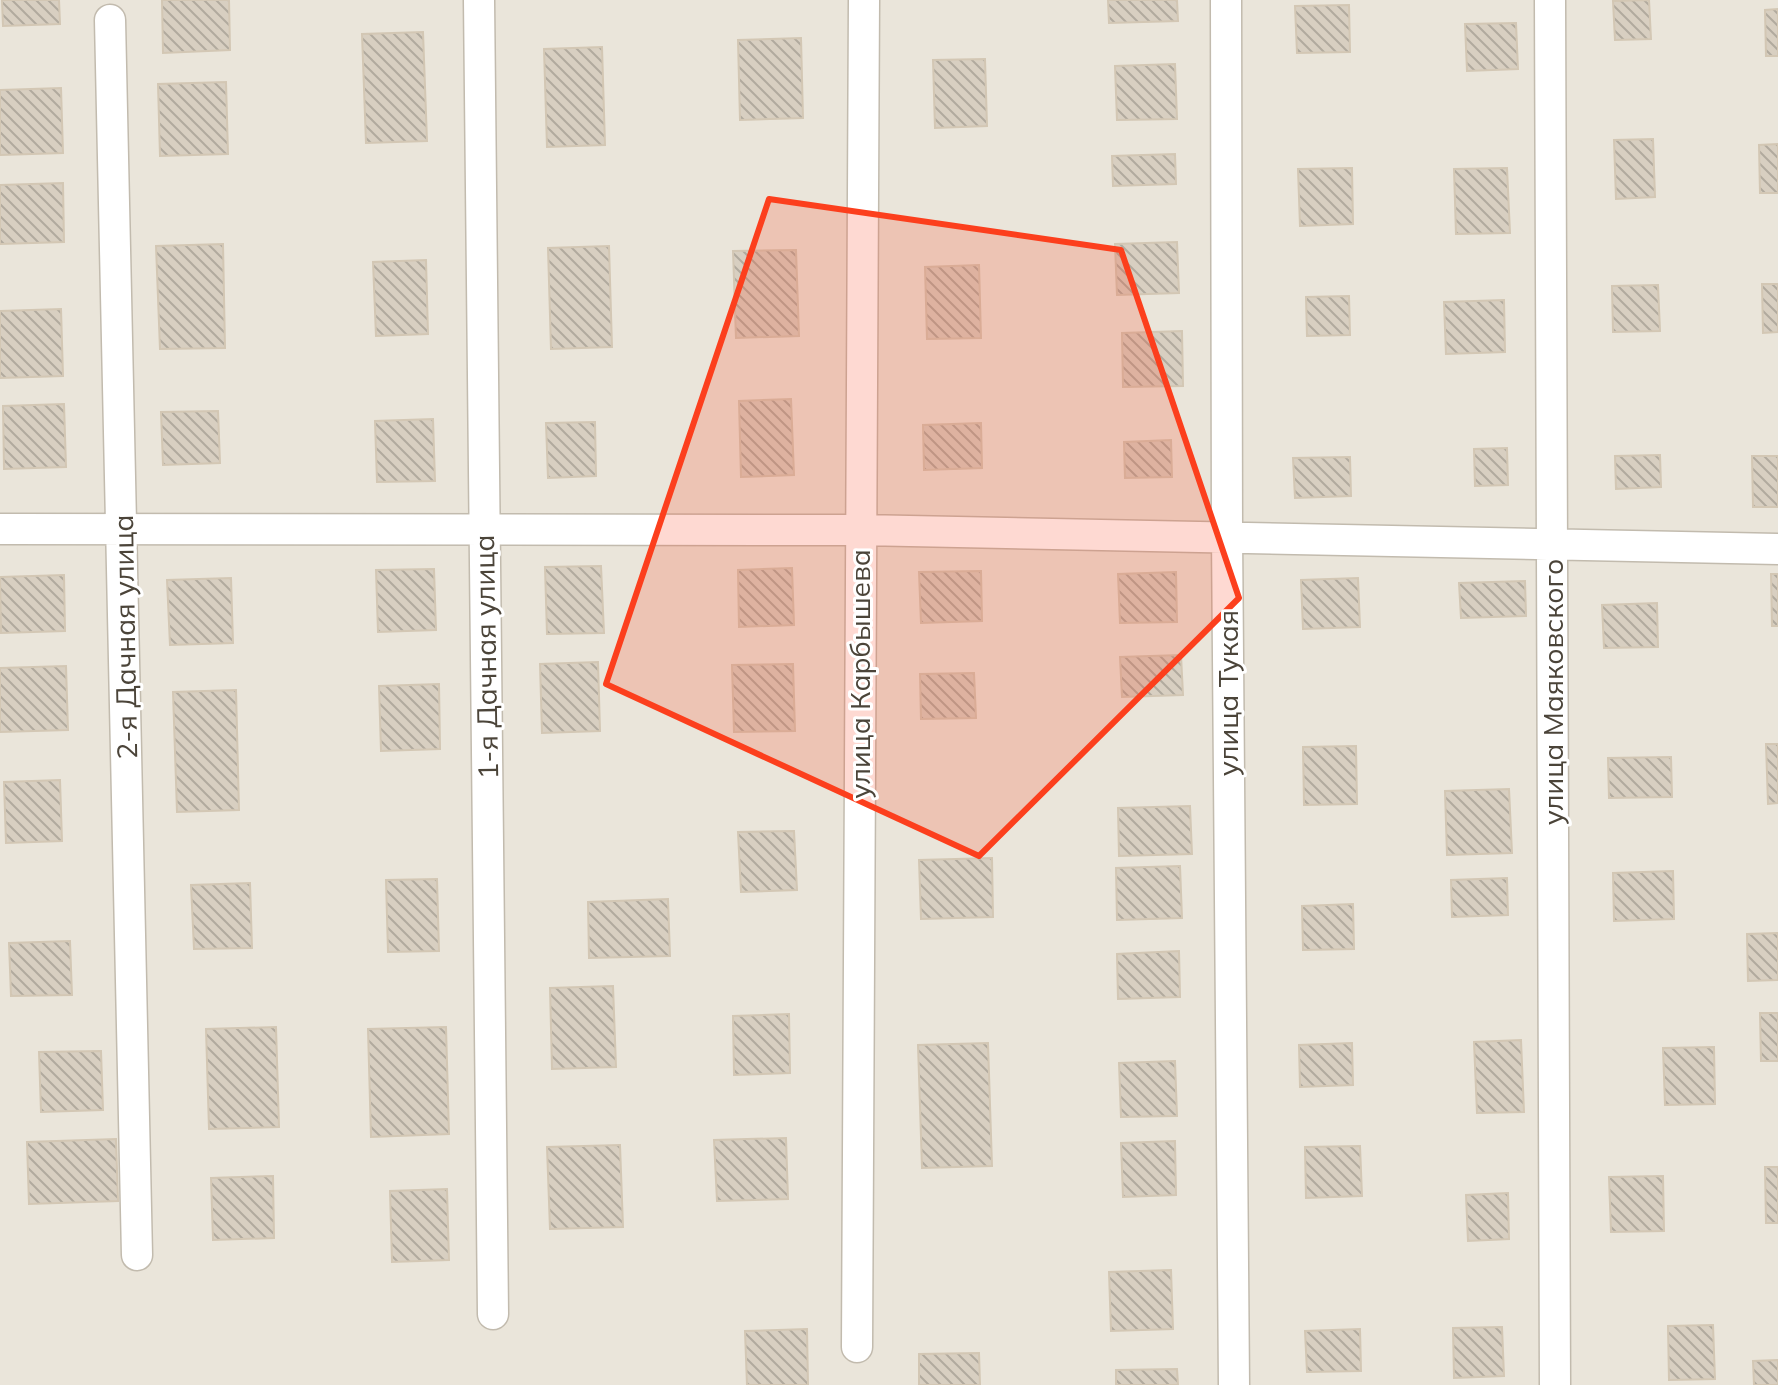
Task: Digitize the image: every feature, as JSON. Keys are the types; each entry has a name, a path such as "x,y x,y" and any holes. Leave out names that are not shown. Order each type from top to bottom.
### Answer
{"street":[{"name":"1-я Дачная улица","path":"479,0 493,1314"},
{"name":"улица Карбышева","path":"857,1347 864,0"},
{"name":"улица Тукая","path":"1226,0 1234,1385"},
{"name":"улица Маяковского","path":"1550,0 1555,1385"},
{"name":"2-я Дачная улица","path":"110,20 137,1255"},
{"path":"0,529 861,530 1227,535 1553,546 1778,549"}],"highlighted area":[{"path":"769,199 1121,250 1239,598 979,856 606,684"}],"shaded area":[{"path":"0,0 1778,0 1778,1385 0,1385"}],"building":[{"path":"2,0 59,0 60,24 3,26"},
{"path":"162,0 229,0 230,50 163,53"},
{"path":"1108,0 1177,0 1178,21 1109,23"},
{"path":"1649,0 1651,39 1615,40 1613,1"},
{"path":"1349,5 1350,52 1297,53 1295,6"},
{"path":"1778,9 1778,56 1766,56 1765,10"},
{"path":"1516,23 1518,69 1467,71 1465,24"},
{"path":"423,32 427,141 366,143 362,34"},
{"path":"801,38 803,118 740,120 738,40"},
{"path":"602,47 605,145 547,147 544,49"},
{"path":"985,59 987,126 935,128 933,60"},
{"path":"1175,64 1177,119 1117,120 1115,66"},
{"path":"226,82 228,154 160,156 158,84"},
{"path":"61,88 63,153 0,155 0,90"},
{"path":"1653,139 1655,197 1616,199 1614,140"},
{"path":"1778,144 1778,193 1760,193 1759,145"},
{"path":"1175,154 1176,184 1113,186 1112,156"},
{"path":"1352,168 1353,224 1300,226 1298,169"},
{"path":"1507,168 1510,233 1456,234 1454,169"},
{"path":"63,183 64,242 0,244 0,185"},
{"path":"1177,242 1179,293 1117,295 1115,244"},
{"path":"223,244 225,348 160,349 156,246"},
{"path":"609,246 612,347 551,349 548,248"},
{"path":"796,250 799,336 736,338 733,251"},
{"path":"426,260 428,334 376,336 373,262"},
{"path":"979,265 981,338 927,339 925,267"},
{"path":"1762,284 1778,284 1778,332 1763,333"},
{"path":"1658,285 1660,331 1613,332 1612,286"},
{"path":"1349,296 1350,335 1307,336 1306,297"},
{"path":"1504,300 1505,352 1446,354 1444,302"},
{"path":"61,309 63,376 0,378 0,311"},
{"path":"1182,331 1183,386 1123,387 1122,333"},
{"path":"791,399 794,475 741,477 739,401"},
{"path":"64,404 66,467 4,469 3,406"},
{"path":"218,411 220,463 163,465 161,412"},
{"path":"433,419 435,481 377,482 375,421"},
{"path":"595,422 596,476 548,478 546,423"},
{"path":"981,423 982,468 924,470 923,425"},
{"path":"1171,440 1172,477 1125,478 1124,442"},
{"path":"1507,448 1508,485 1475,486 1474,449"},
{"path":"1660,455 1661,487 1616,489 1615,456"},
{"path":"1752,456 1778,456 1778,507 1753,507"},
{"path":"1350,457 1351,496 1295,498 1293,458"},
{"path":"601,566 604,633 547,634 545,567"},
{"path":"792,568 794,625 739,627 738,570"},
{"path":"434,569 436,630 378,632 376,570"},
{"path":"981,571 982,621 921,623 919,572"},
{"path":"1176,572 1177,622 1120,623 1118,574"},
{"path":"1771,574 1778,574 1778,626 1772,626"},
{"path":"64,575 65,631 1,633 0,577"},
{"path":"231,578 233,643 170,645 167,580"},
{"path":"1358,578 1360,627 1303,629 1301,580"},
{"path":"1525,581 1526,616 1461,618 1459,583"},
{"path":"1657,603 1658,647 1604,648 1602,605"},
{"path":"1181,655 1183,695 1122,697 1120,657"},
{"path":"598,662 600,731 542,733 540,664"},
{"path":"793,664 795,731 734,732 732,665"},
{"path":"66,666 68,730 0,732 0,668"},
{"path":"974,673 976,718 921,719 920,674"},
{"path":"439,684 440,749 381,751 379,686"},
{"path":"236,690 239,810 177,812 173,692"},
{"path":"1766,744 1778,744 1778,803 1768,804"},
{"path":"1356,746 1357,804 1304,805 1303,747"},
{"path":"1671,757 1672,797 1609,798 1608,758"},
{"path":"60,780 62,841 6,843 4,782"},
{"path":"1509,789 1512,853 1447,855 1445,791"},
{"path":"1190,806 1192,854 1119,856 1118,808"},
{"path":"794,831 797,890 741,892 738,832"},
{"path":"992,858 993,917 921,919 919,860"},
{"path":"1180,866 1182,918 1117,920 1116,868"},
{"path":"1673,871 1674,919 1614,921 1613,873"},
{"path":"1507,878 1508,915 1452,917 1451,880"},
{"path":"437,879 439,951 388,952 386,880"},
{"path":"250,883 252,948 194,949 191,885"},
{"path":"668,899 670,956 589,958 588,902"},
{"path":"1353,904 1354,949 1303,950 1302,906"},
{"path":"1778,933 1778,980 1748,981 1747,934"},
{"path":"70,941 72,995 11,996 9,943"},
{"path":"1179,951 1180,997 1118,999 1117,954"},
{"path":"613,986 616,1067 552,1069 550,988"},
{"path":"1760,1013 1778,1013 1778,1061 1761,1061"},
{"path":"789,1014 790,1073 734,1075 733,1016"},
{"path":"276,1027 279,1127 209,1129 206,1029"},
{"path":"446,1027 449,1134 371,1137 368,1029"},
{"path":"1521,1040 1524,1112 1477,1113 1474,1042"},
{"path":"988,1043 992,1166 922,1168 918,1045"},
{"path":"1352,1043 1353,1085 1300,1087 1299,1045"},
{"path":"1714,1047 1715,1104 1665,1105 1663,1048"},
{"path":"101,1051 103,1110 41,1112 39,1052"},
{"path":"1175,1061 1177,1116 1121,1117 1119,1063"},
{"path":"786,1138 788,1199 717,1201 714,1140"},
{"path":"116,1139 118,1201 29,1204 27,1142"},
{"path":"1175,1141 1176,1195 1123,1197 1121,1143"},
{"path":"620,1145 623,1227 550,1229 547,1147"},
{"path":"1360,1146 1362,1196 1306,1198 1305,1147"},
{"path":"1765,1167 1778,1167 1778,1223 1766,1223"},
{"path":"273,1176 274,1238 213,1240 211,1178"},
{"path":"1663,1176 1664,1231 1611,1232 1609,1177"},
{"path":"447,1189 449,1260 392,1262 390,1191"},
{"path":"1508,1193 1509,1239 1468,1241 1466,1195"},
{"path":"1171,1270 1173,1329 1111,1331 1109,1272"},
{"path":"1713,1325 1715,1379 1669,1380 1668,1326"},
{"path":"1502,1327 1504,1376 1454,1378 1453,1328"},
{"path":"807,1329 808,1385 747,1385 745,1331"},
{"path":"1360,1329 1361,1371 1307,1372 1305,1331"},
{"path":"979,1353 980,1385 919,1385 919,1354"},
{"path":"1778,1360 1778,1385 1754,1385 1753,1361"},
{"path":"1177,1369 1178,1385 1116,1385 1116,1370"}]}
